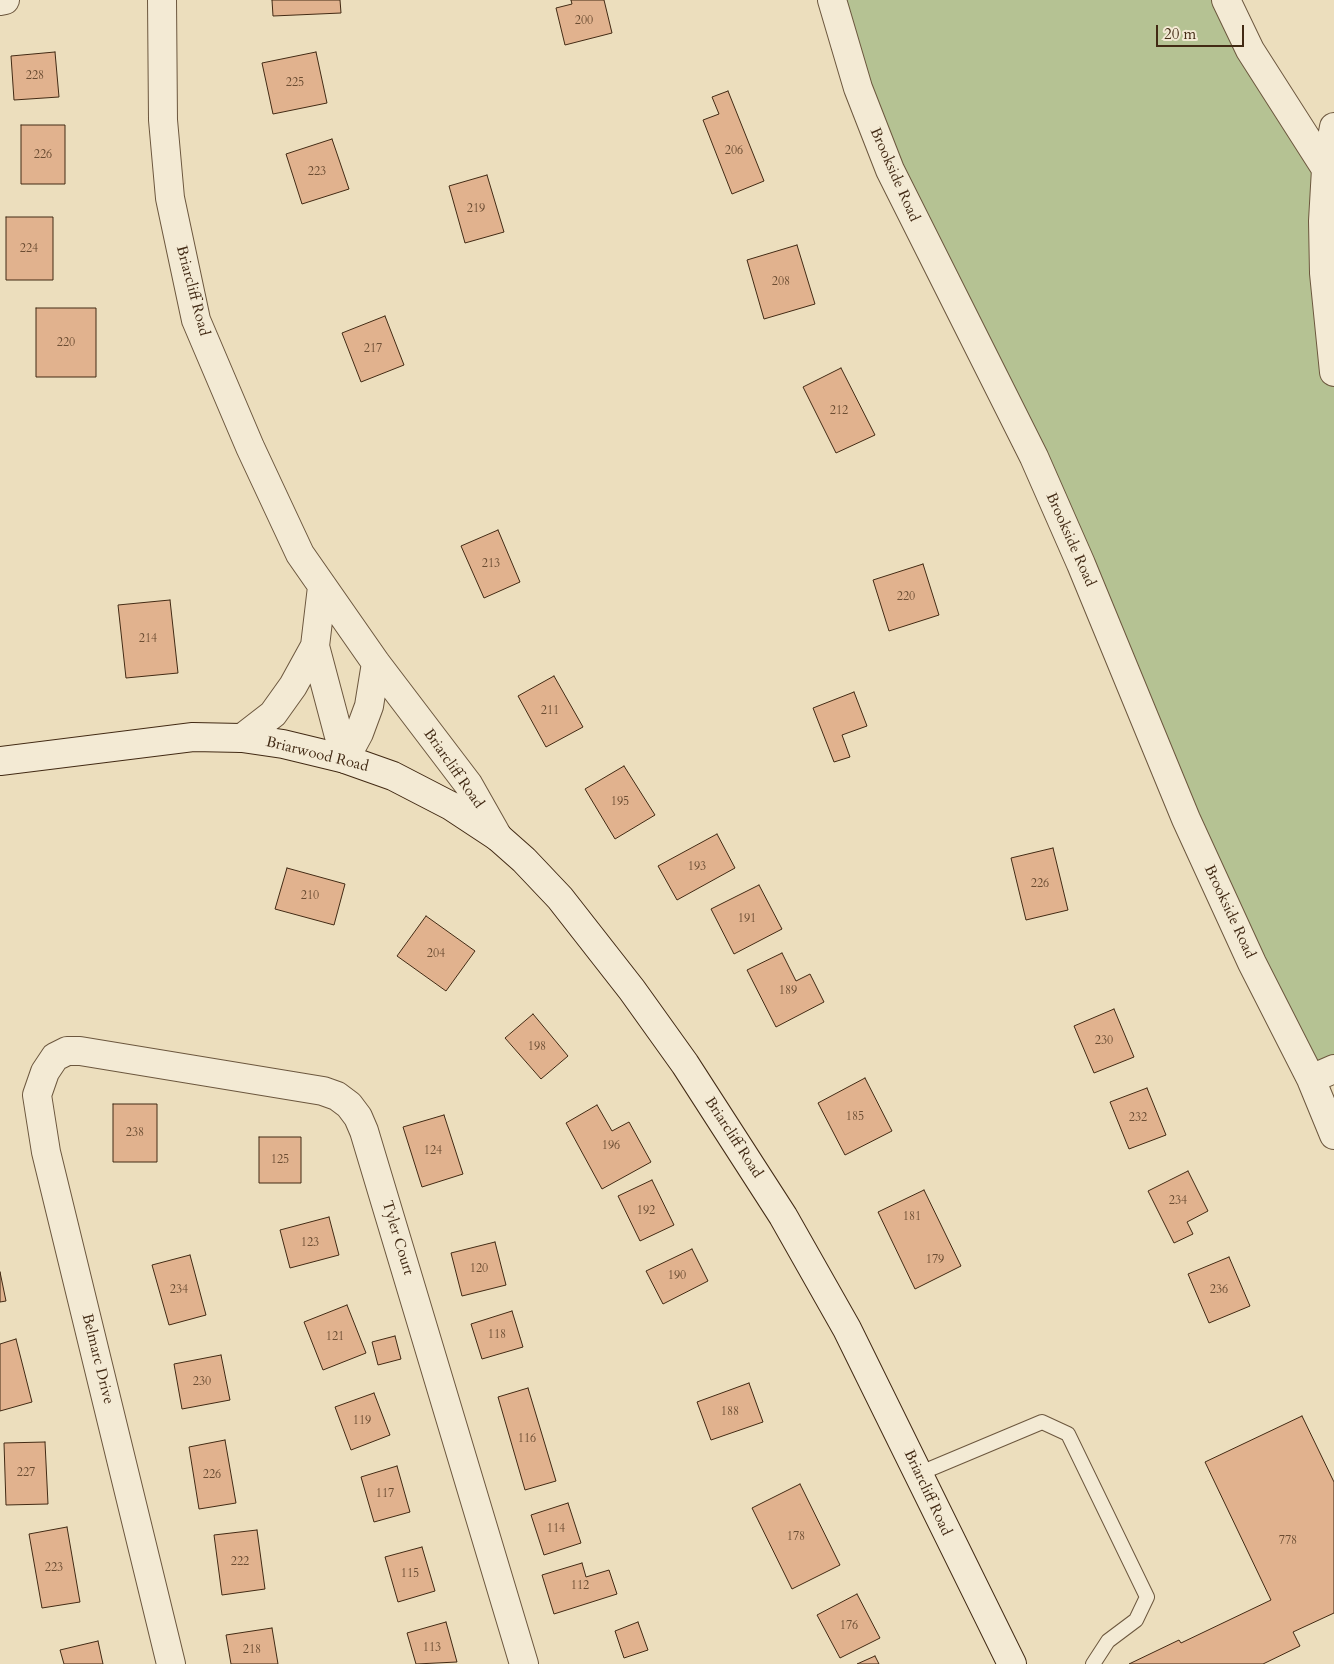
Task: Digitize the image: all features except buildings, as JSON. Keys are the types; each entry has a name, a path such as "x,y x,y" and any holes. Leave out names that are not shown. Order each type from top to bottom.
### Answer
{"street":[{"path":"0,1 5,0"},
{"name":"Briarcliff Road","path":"162,0 163,120 170,198 196,320 250,447 300,554 376,663 468,784 498,837 560,898 632,990 735,1139 783,1216 847,1329 1012,1664"},
{"name":"Brookside Road","path":"832,0 858,88 890,170 1034,457 1081,564 1186,819 1252,963 1322,1074 1334,1135"},
{"path":"1226,0 1250,50 1326,169"},
{"path":"1334,127 1326,169 1323,221 1324,273 1334,372"},
{"path":"322,587 315,646 345,759"},
{"path":"242,738 273,714 293,686 315,646"},
{"path":"345,759 359,733 369,706 376,663"},
{"name":"Briarwood Road","path":"0,761 193,737 242,738 283,744 345,759 401,780 451,806 498,837"},
{"name":"Tyler Court","path":"55,1057 67,1051 80,1051 323,1091 337,1096 349,1105 358,1117 364,1131 524,1664"},
{"name":"Belmarc Drive","path":"55,1057 45,1072 37,1095 46,1152 171,1664"}],"lane":[{"path":"918,1474 1042,1422 1068,1434 1147,1597 1136,1620 1108,1641 1093,1664"}],"green space":[{"path":"834,0 1240,0 1326,169 1334,265 1334,1069 1311,1079 890,170"}]}
